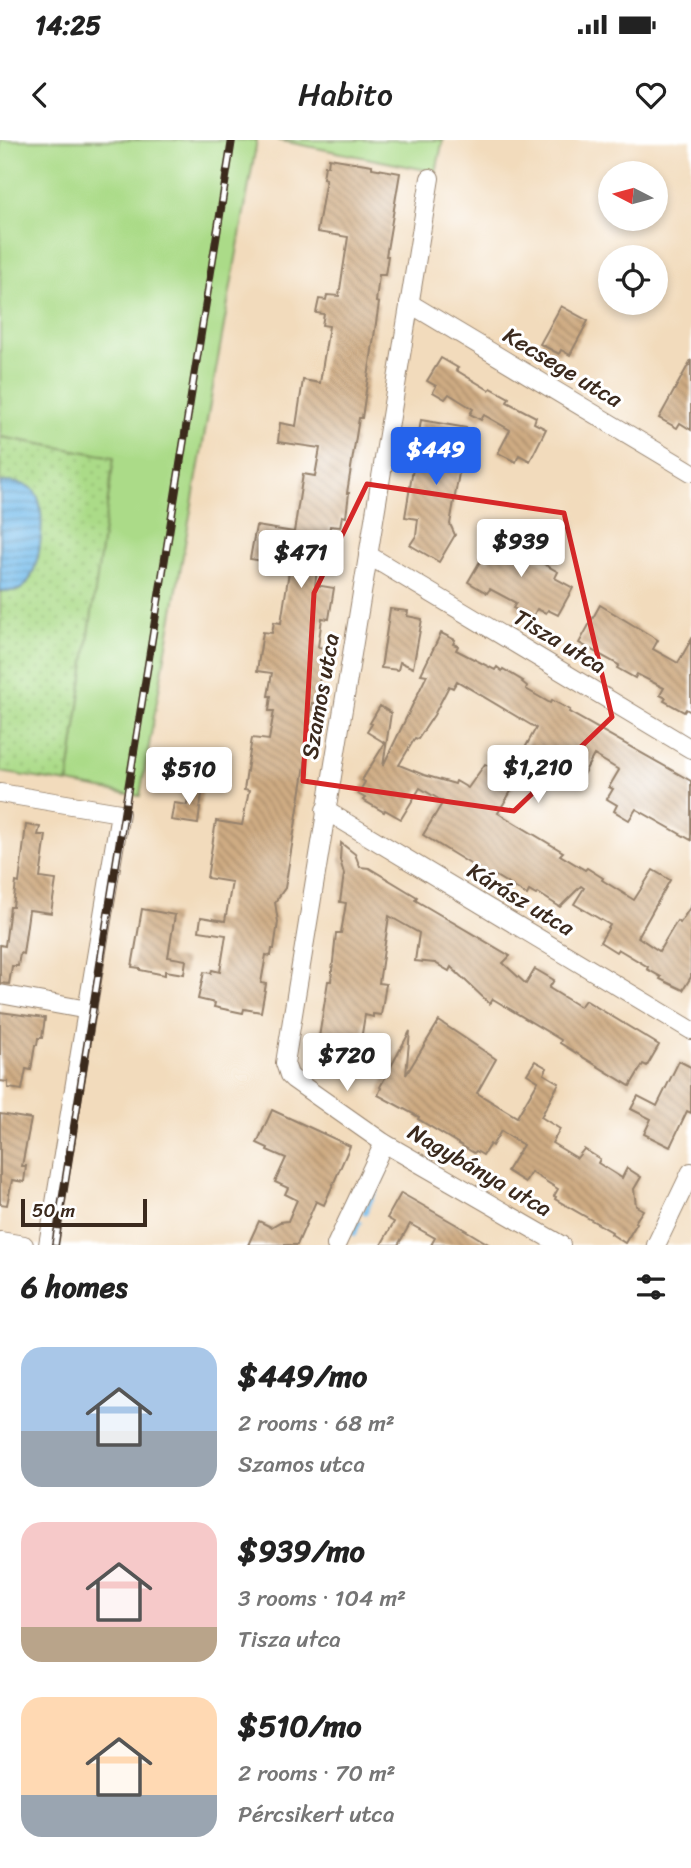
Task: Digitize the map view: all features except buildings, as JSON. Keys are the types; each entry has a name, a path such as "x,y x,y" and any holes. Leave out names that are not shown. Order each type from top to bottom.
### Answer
{"street":[{"name":"Szamos utca","path":"285,1056 430,178"},
{"name":"Kecsege utca","path":"410,303 691,472"},
{"name":"Tisza utca","path":"368,555 691,748"},
{"path":"0,793 120,813 48,1245"},
{"name":"Kárász utca","path":"325,810 691,1030"},
{"path":"0,994 88,1010"},
{"name":"Nagybánya utca","path":"285,1056 286,1069 293,1079 384,1143 561,1245"},
{"path":"336,1245 384,1143"},
{"path":"656,1245 691,1172"},
{"path":"0,1241 24,1245"}],"highlighted area":[{"path":"367,484 564,513 612,717 514,811 303,781 314,593"}],"green space":[{"path":"0,140 257,140 140,796 68,783 113,457 0,437"},
{"path":"277,140 443,140 436,172"},
{"path":"0,437 114,457 68,783 0,772"}],"water":[{"path":"0,482 19,483 32,489 39,501 41,513 38,558 28,582 21,589 14,591 0,591"}],"waterway":[{"path":"365,1212 385,1170"},
{"path":"354,1234 359,1223"}],"railway":[{"path":"55,1245 232,140"}]}
